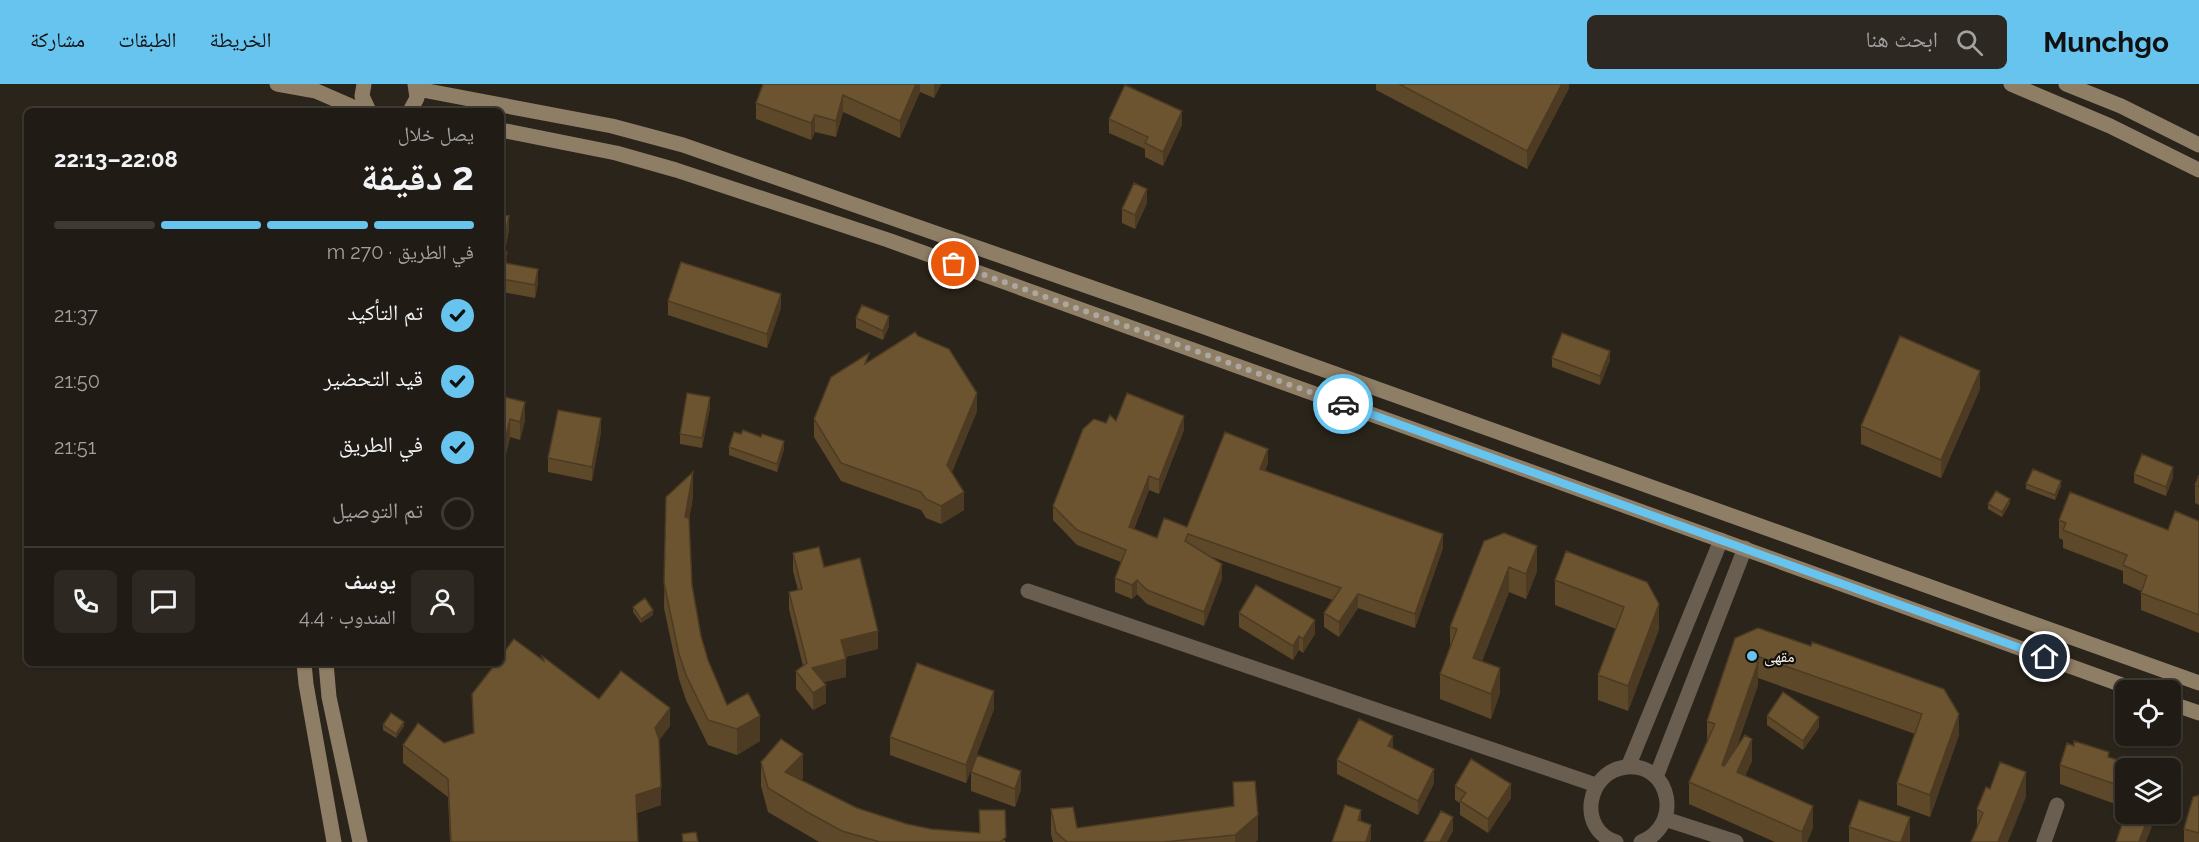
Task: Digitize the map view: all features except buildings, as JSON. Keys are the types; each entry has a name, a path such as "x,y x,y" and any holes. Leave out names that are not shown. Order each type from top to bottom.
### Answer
{"main road":[{"path":"277,84 316,91 355,108"},
{"path":"316,91 335,84"},
{"path":"364,84 362,96 368,108"},
{"path":"2011,84 2110,126 2199,170"},
{"path":"2066,84 2121,106 2199,145"},
{"path":"412,108 416,87 612,126 683,145 1196,324 2199,683"},
{"path":"504,131 616,153 676,170 888,240 2115,682"},
{"path":"304,666 334,842"},
{"path":"326,666 329,697 360,842"},
{"path":"2181,706 2199,713"}],"street":[{"path":"1628,767 1721,540"},
{"path":"1656,777 1745,548"},
{"path":"1028,591 1596,785"},
{"path":"1616,842 1601,833 1593,822 1590,810 1591,797 1596,785 1604,775 1615,769 1628,767 1638,768 1656,777 1667,797 1665,819 1659,830 1649,839 1641,842"},
{"path":"2044,842 2057,805"},
{"path":"1665,819 1736,842"}],"way so far":[{"path":"954,264 1343,404"}],"place":[{"name":"مقهى","path":"1752,656"}],"route":[{"path":"1343,404 2045,657"}]}
